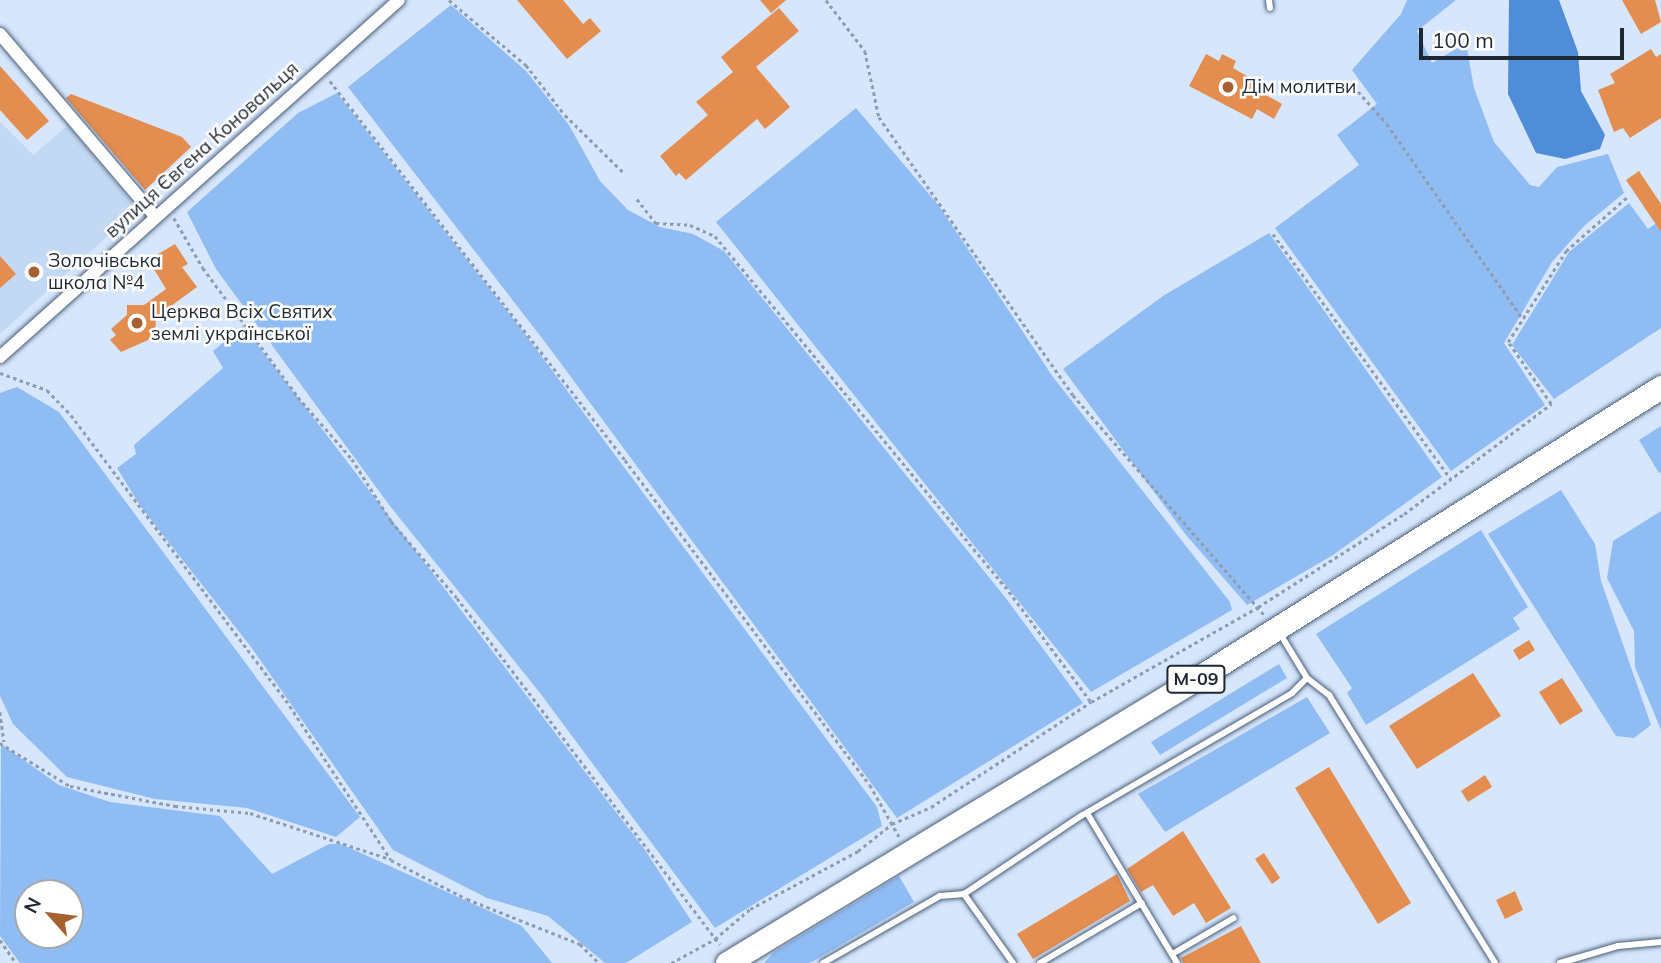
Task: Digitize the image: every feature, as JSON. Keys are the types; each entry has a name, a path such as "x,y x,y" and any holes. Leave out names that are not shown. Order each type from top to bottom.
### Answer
{"highway":[{"name":"М-09","path":"731,962 1276,629 1661,387"}],"street":[{"name":"вулиця Євгена Коновальця","path":"0,357 399,0"},
{"path":"0,34 156,217"}],"lane":[{"path":"1276,629 1307,678 1329,695 1495,963"},
{"path":"823,963 940,896 964,894 1087,813 1292,692 1307,678"},
{"path":"1087,813 1174,953 1177,963"},
{"path":"964,894 1013,963"},
{"path":"1040,963 1142,903"},
{"path":"1174,953 1234,918"},
{"path":"1560,963 1618,946 1661,942"}],"path":[{"path":"449,0 526,65 565,115 624,173"},
{"path":"826,0 865,51 879,117 1073,395 1276,629"},
{"path":"320,71 345,96 634,471 870,785 908,854"},
{"path":"1349,81 1387,124 1523,319"},
{"path":"671,963 715,939 750,909 858,851 892,824 931,807 1091,702 1258,607 1451,479 1552,404 1508,342 1566,251 1628,197"},
{"path":"638,199 656,223 690,225 715,236 1004,586 1091,702"},
{"path":"167,206 203,268 298,397 352,459 391,521 457,598 731,962"},
{"path":"1273,234 1451,479"},
{"path":"0,373 47,390 71,415 286,700 391,860"},
{"path":"0,712 2,742 70,786 175,806 250,813 391,860 467,899 580,944 599,963"},
{"path":"0,940 16,963"}],"shaded area":[{"path":"1407,0 1456,0 1417,31 1432,63 1466,43 1474,88 1494,142 1530,185 1539,187 1557,167 1608,154 1624,193 1584,226 1552,262 1504,343 1545,405 1451,471 1275,228 1359,165 1337,135 1377,104 1352,70 1401,14"},
{"path":"1509,0 1559,0 1578,52 1581,91 1605,135 1600,149 1565,159 1536,153 1508,94"},
{"path":"451,5 526,71 569,125 600,181 628,210 660,227 693,234 724,251 1005,597 1083,703 897,818 548,346 348,87"},
{"path":"337,93 522,330 877,807 882,826 715,928 540,693 390,506 216,269 187,212 298,113"},
{"path":"856,108 939,206 1053,377 1230,602 1232,610 1091,692 716,222"},
{"name":"Золочівська школа №4","path":"0,122 33,155 68,125 137,209 0,334"},
{"path":"1629,203 1648,229 1661,220 1661,328 1554,399 1512,345 1569,252"},
{"path":"1269,233 1442,477 1333,555 1247,605 1186,535 1063,369 1163,296"},
{"path":"243,326 645,850 692,922 626,963 605,963 548,916 487,898 393,850 251,647 141,507 117,468 136,454 134,445 223,368 213,351"},
{"path":"17,387 59,412 360,817 336,837 247,808 155,799 67,777 13,724 0,696 0,393"},
{"path":"1661,426 1661,472 1659,473 1639,440"},
{"path":"1561,490 1595,544 1601,581 1651,725 1634,738 1616,736 1488,534"},
{"path":"1661,511 1661,730 1635,667 1634,631 1607,578 1613,541"},
{"path":"1481,530 1528,607 1513,618 1520,629 1366,725 1347,693 1352,688 1316,634"},
{"path":"1279,664 1287,678 1160,755 1151,742"},
{"path":"1307,697 1330,733 1165,832 1138,794"},
{"path":"1,744 59,785 110,802 220,816 272,874 329,844 341,844 522,926 552,963 20,963 0,936"},
{"path":"899,876 914,902 810,963 764,963 774,952"}],"building":[{"path":"517,0 563,0 583,24 590,18 601,31 567,59"},
{"path":"760,0 786,0 771,13"},
{"path":"1622,0 1655,0 1661,22 1641,34"},
{"path":"779,8 799,31 756,67 790,107 765,129 757,119 686,180 679,173 676,176 660,156 708,115 696,102 733,72 721,57"},
{"path":"1651,49 1656,57 1661,54 1661,118 1630,138 1623,128 1614,132 1598,90 1615,83 1610,74"},
{"name":"Дім молитви","path":"1206,54 1219,61 1222,54 1236,61 1233,68 1267,88 1264,94 1282,104 1274,119 1257,109 1252,119 1189,86"},
{"path":"0,66 49,121 27,140 0,110"},
{"path":"71,94 182,137 191,147 145,190 66,98"},
{"path":"1639,171 1661,204 1661,232 1626,180"},
{"path":"175,244 188,264 182,267 197,287 156,317 155,337 121,352 110,340 116,335 111,329 127,315 127,305 144,305 166,289 152,266 157,263 153,257"},
{"path":"0,256 16,274 0,288"},
{"path":"1529,640 1535,650 1519,660 1513,650"},
{"path":"1473,673 1501,716 1417,769 1389,726"},
{"path":"1562,678 1583,711 1560,725 1539,692"},
{"path":"1329,767 1411,903 1378,924 1295,788"},
{"path":"1485,775 1492,787 1468,802 1461,791"},
{"path":"1183,831 1231,908 1206,923 1194,903 1173,916 1153,885 1141,892 1127,869"},
{"path":"1264,853 1280,878 1272,884 1255,859"},
{"path":"1117,874 1130,901 1033,959 1017,934"},
{"path":"1515,891 1523,910 1505,919 1496,900"},
{"path":"1241,926 1261,963 1183,963 1181,958"}],"place":[{"name":"Дім молитви","path":"1228,87"},
{"name":"Золочівська школа №4","path":"34,272"},
{"name":"Церква Всіх Святих землі української","path":"137,323"}]}
